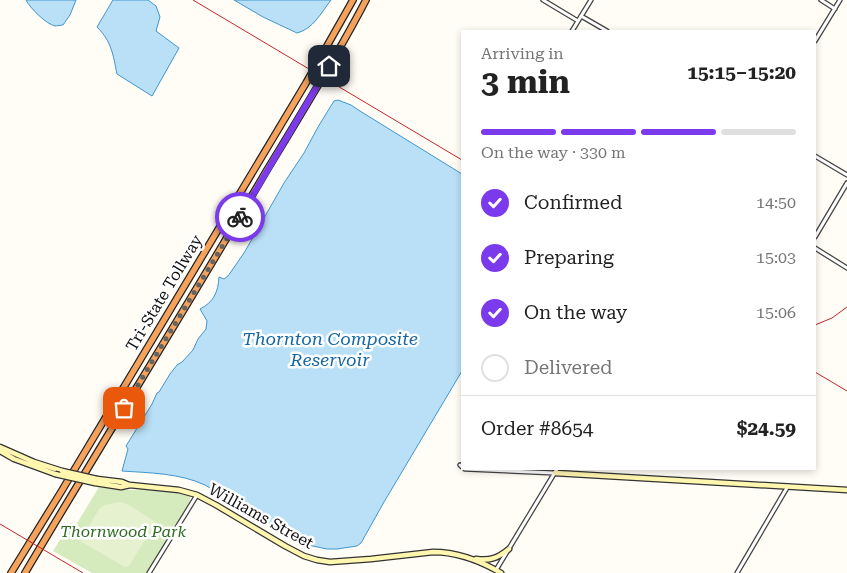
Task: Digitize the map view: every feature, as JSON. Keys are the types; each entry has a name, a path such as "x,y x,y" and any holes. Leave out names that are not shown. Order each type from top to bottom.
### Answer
{"highway":[{"name":"Tri-State Tollway","path":"25,573 214,261 342,45 366,0"},
{"name":"Tri-State Tollway","path":"11,573 306,83 353,1"}],"street":[{"path":"543,0 578,21"},
{"path":"573,30 591,0"},
{"path":"820,0 835,8"},
{"path":"816,40 840,0"},
{"path":"581,16 605,30"},
{"path":"816,157 847,175"},
{"path":"816,235 847,183"},
{"path":"816,249 847,268"},
{"name":"Williams Street","path":"0,447 62,472 96,481 121,487 130,485 180,490 196,495 292,550 317,560 330,562 433,552 456,554 471,558 498,572"},
{"name":"Williams Street","path":"0,451 14,459 55,474 96,481"},
{"path":"533,470 847,490"},
{"path":"498,572 509,549 556,471"},
{"path":"737,573 788,486"},
{"path":"150,573 196,495"},
{"path":"471,558 482,560 496,558 509,549"}],"green space":[{"name":"Thornwood Park","path":"99,487 132,490 187,489 190,497 189,503 147,573 92,573 53,551 71,522 76,525"},
{"path":"119,502 127,504 156,522 129,566 125,567 80,541 99,509 105,505"}],"water":[{"path":"26,0 76,0 70,15 63,25 55,26 39,15"},
{"path":"113,0 148,0 156,6 160,17 156,31 179,48 152,96 117,74 109,43 97,27"},
{"path":"234,0 331,0 308,28 297,33 263,17"},
{"name":"Thornton Composite Reservoir","path":"338,100 351,105 461,173 461,373 361,543 357,546 327,549 308,545 290,536 205,485 195,481 164,474 122,471 128,449 126,446 157,393 177,365 193,350 198,339 206,329 207,321 200,309 212,300 218,287 219,277 224,279 228,276 244,253 334,101"}],"railway":[{"path":"193,0 461,159"},
{"path":"816,325 832,318 847,307"},
{"path":"816,373 847,391"},
{"path":"0,524 83,573"}],"way so far":[{"path":"124,408 240,217"}],"route":[{"path":"240,217 329,66"}]}
